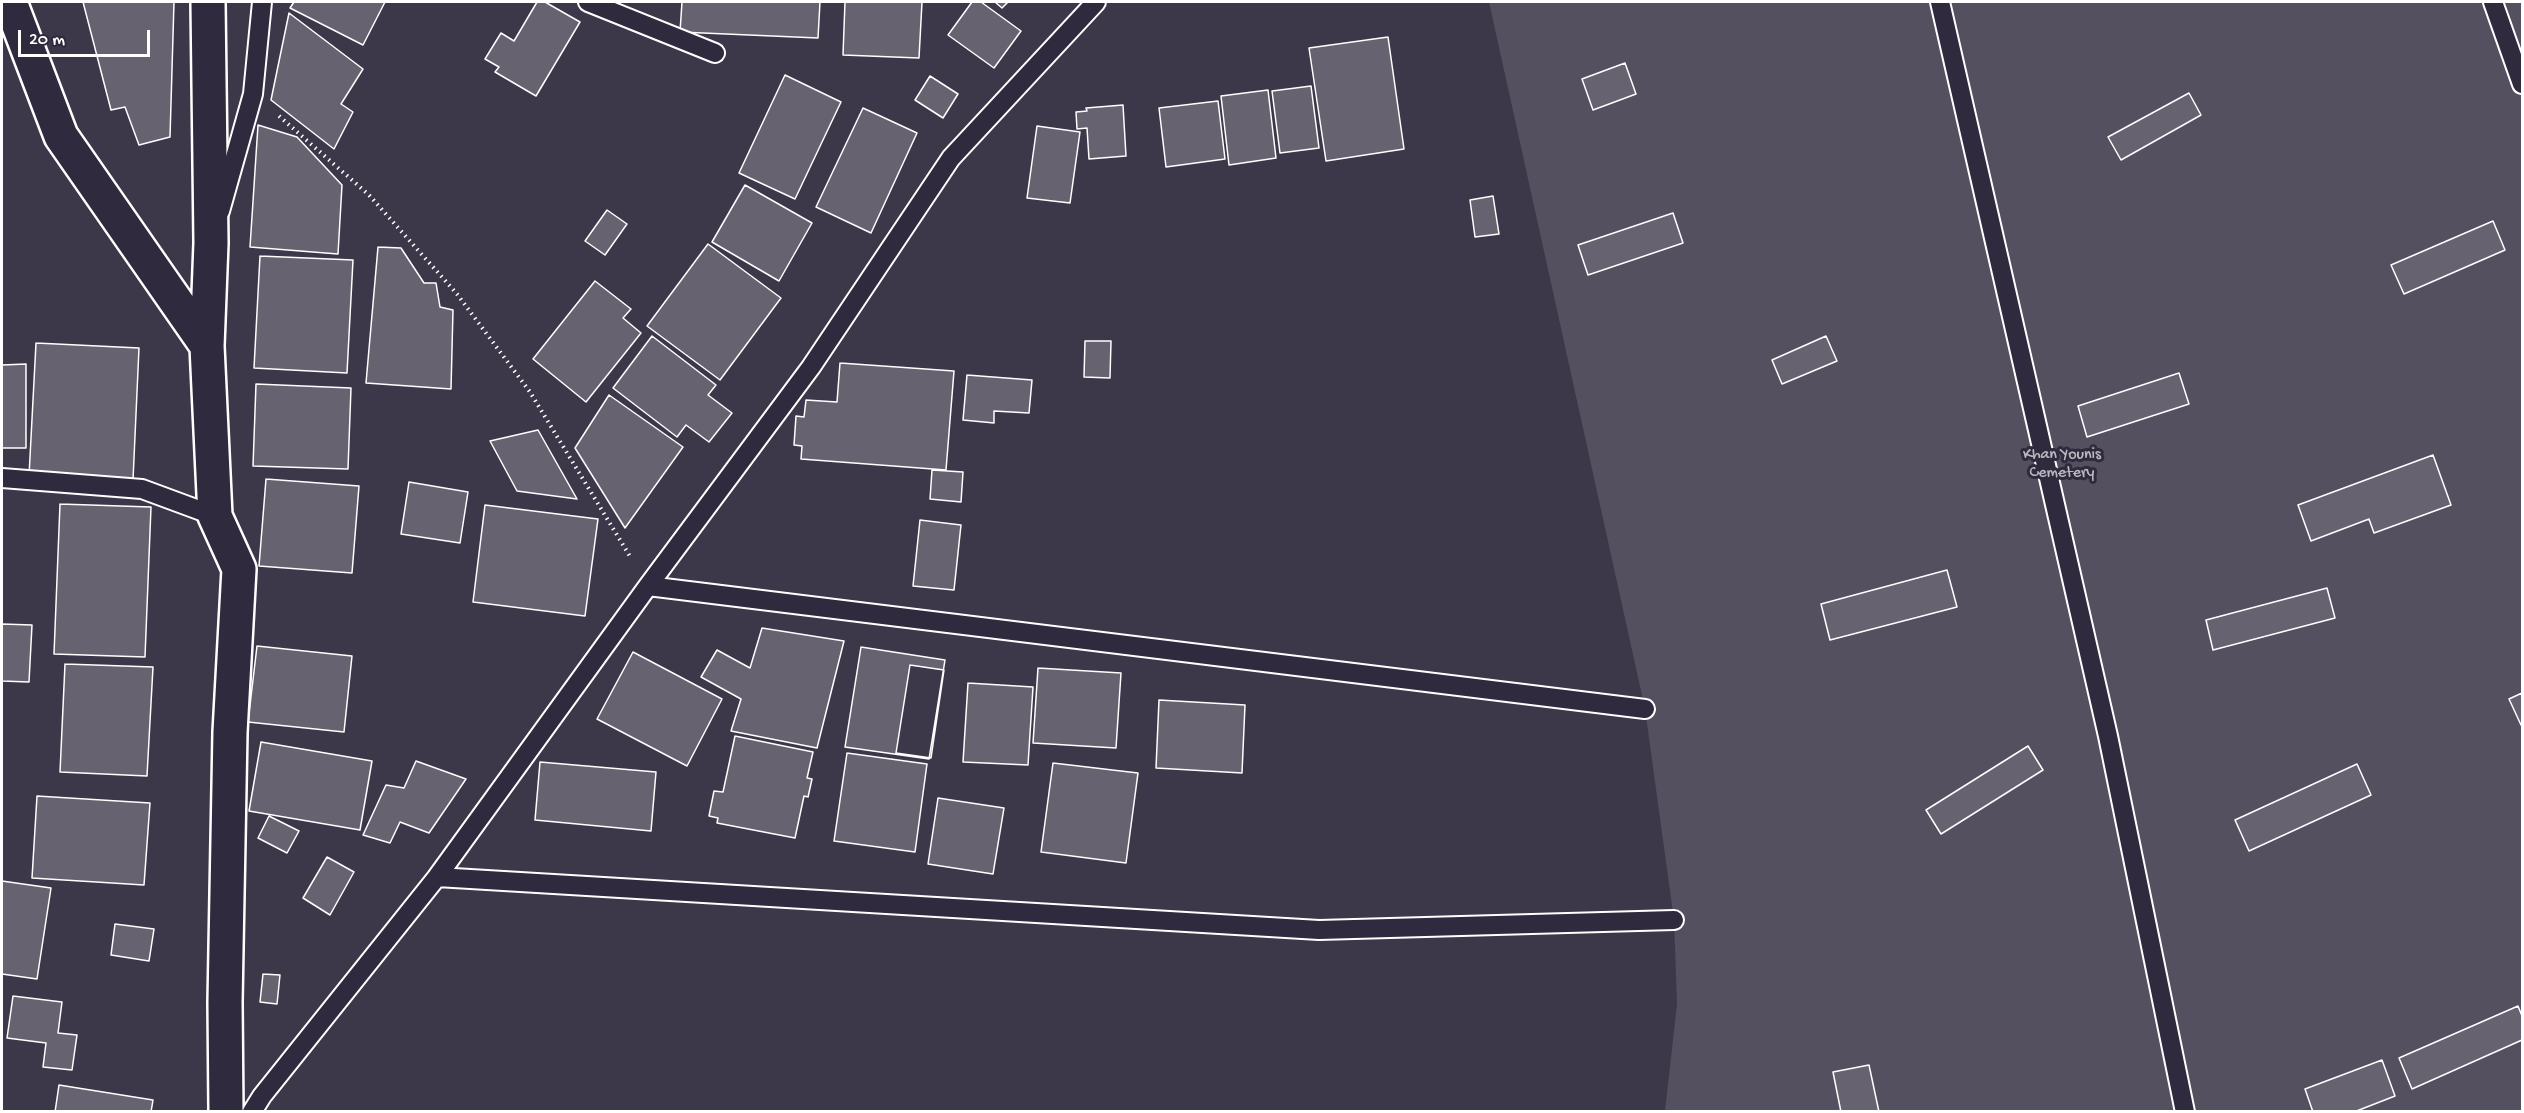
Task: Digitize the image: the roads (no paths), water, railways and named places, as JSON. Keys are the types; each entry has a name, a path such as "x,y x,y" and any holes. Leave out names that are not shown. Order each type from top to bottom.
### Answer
{"street":[{"path":"10,2 61,136 207,346"},
{"path":"208,2 211,243 207,346 215,516 239,569 230,756 225,1002 226,1112"}],"lane":[{"path":"211,243 253,94 262,2"},
{"path":"588,2 715,53"},
{"path":"252,1112 437,877 648,586 811,367 951,158 1096,2"},
{"path":"1941,2 2108,736 2185,1112"},
{"path":"2493,2 2523,84"},
{"path":"2,478 142,489 215,516"},
{"path":"648,586 1645,710"},
{"path":"437,877 1319,930 1674,920"}],"park label":[{"name":"Khan Younis Cemetery","path":"2062,465"}]}
